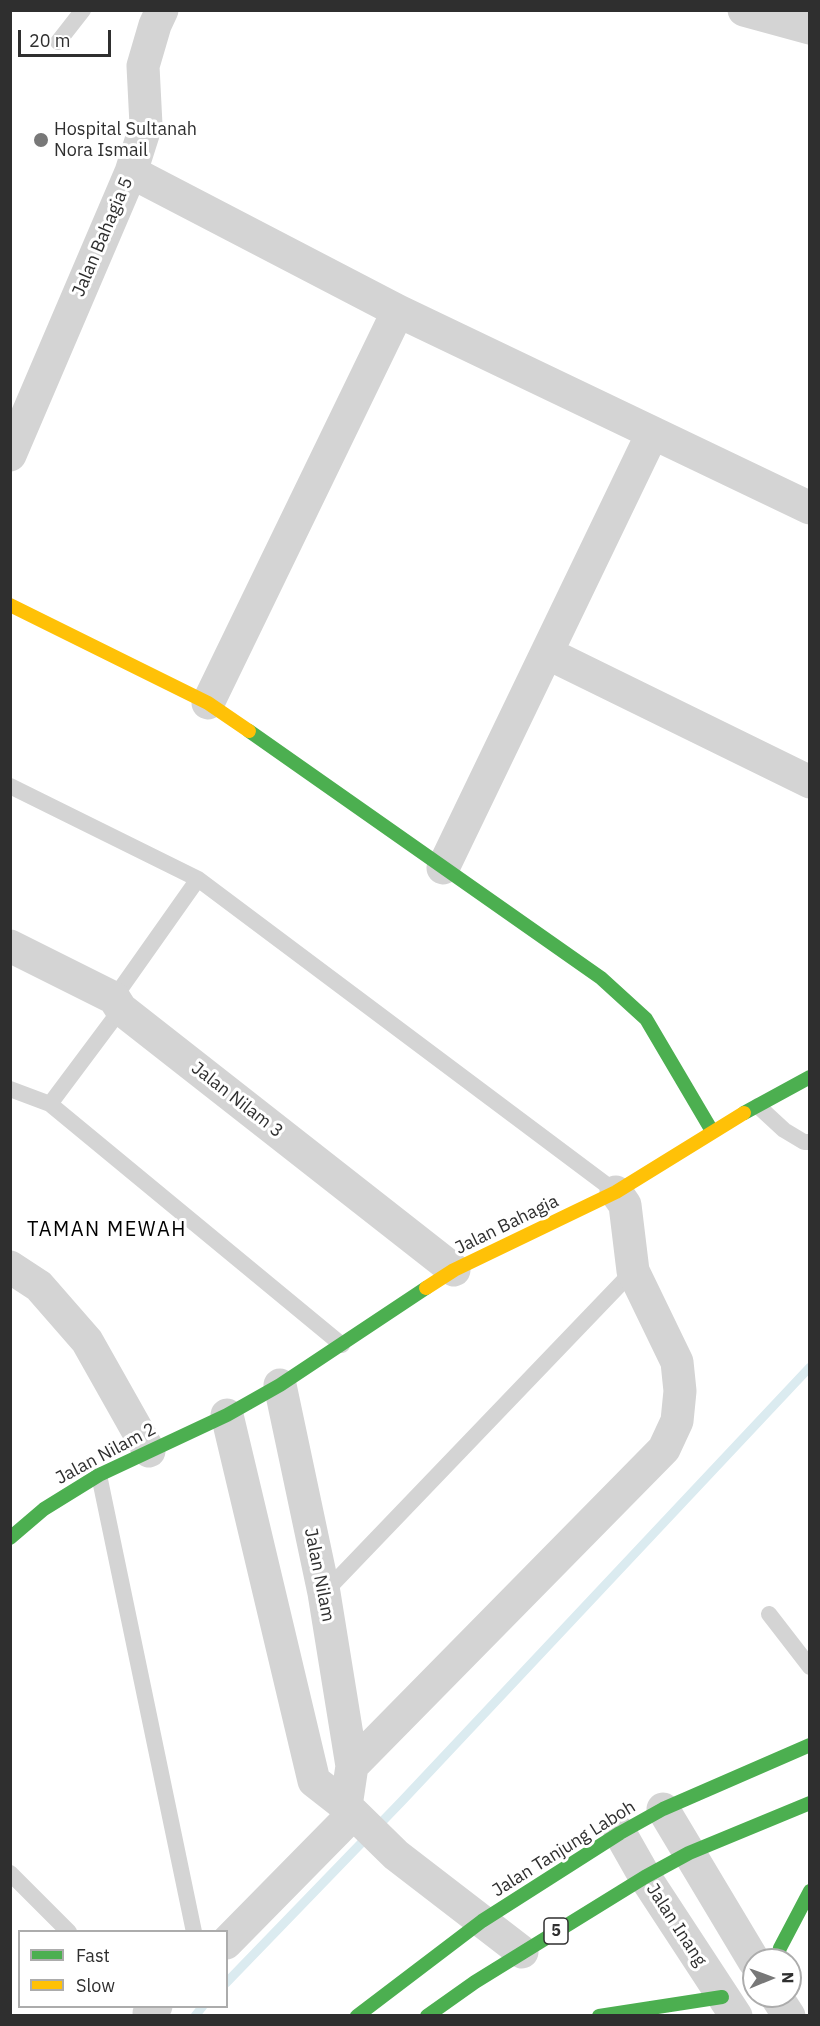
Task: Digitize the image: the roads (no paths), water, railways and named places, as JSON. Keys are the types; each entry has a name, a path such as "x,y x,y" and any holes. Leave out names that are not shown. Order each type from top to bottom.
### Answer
{"main road":[{"path":"10,605 208,703 601,978 646,1019 712,1131"},
{"name":"Jalan Bahagia","path":"227,1415 280,1385 454,1270 616,1192 712,1131 810,1077"},
{"name":"Jalan Nilam 2","path":"10,1538 44,1509 99,1476 227,1415"},
{"name":"Jalan Tanjung Laboh","path":"357,2016 482,1921 620,1833 663,1809 810,1745"},
{"name":"5","path":"428,2016 522,1952 645,1877 689,1853 810,1803"},
{"path":"780,1948 810,1891"},
{"path":"599,2016 729,2006"}],"street":[{"name":"Jalan Bahagia 5","path":"10,455 131,172 146,125 143,66 155,25 162,10"},
{"path":"744,10 807,21"},
{"path":"131,172 398,311 810,508"},
{"path":"208,703 398,311"},
{"path":"443,868 549,654 652,434"},
{"path":"549,654 810,782"},
{"name":"Jalan Nilam 3","path":"10,946 118,1004 454,1270"},
{"path":"352,1766 664,1449 677,1421 680,1391 677,1362 633,1271 625,1204 616,1192"},
{"path":"10,1267 39,1286 87,1341 149,1451"},
{"name":"Jalan Nilam","path":"280,1385 324,1593 352,1766 354,1815"},
{"path":"227,1415 314,1781 396,1855 522,1952"},
{"path":"663,1809 746,1948"},
{"path":"228,1941 354,1815"},
{"name":"Jalan Inang","path":"620,1833 645,1877 729,2006"}],"lane":[{"path":"58,42 82,10"},
{"path":"10,786 198,879 616,1192"},
{"path":"50,1104 118,1004 198,879"},
{"path":"10,1089 50,1104 342,1344"},
{"path":"758,1106 784,1130 804,1142 810,1142"},
{"path":"324,1593 633,1271"},
{"path":"99,1476 194,1930"},
{"path":"769,1614 810,1667"},
{"path":"10,1873 67,1930"}],"waterway":[{"path":"228,1981 402,1801 810,1367"},
{"path":"195,2016 201,2008"}],"place":[{"name":"Hospital Sultanah Nora Ismail","path":"41,140"}],"district":[{"name":"TAMAN MEWAH","path":"107,1230"}]}
